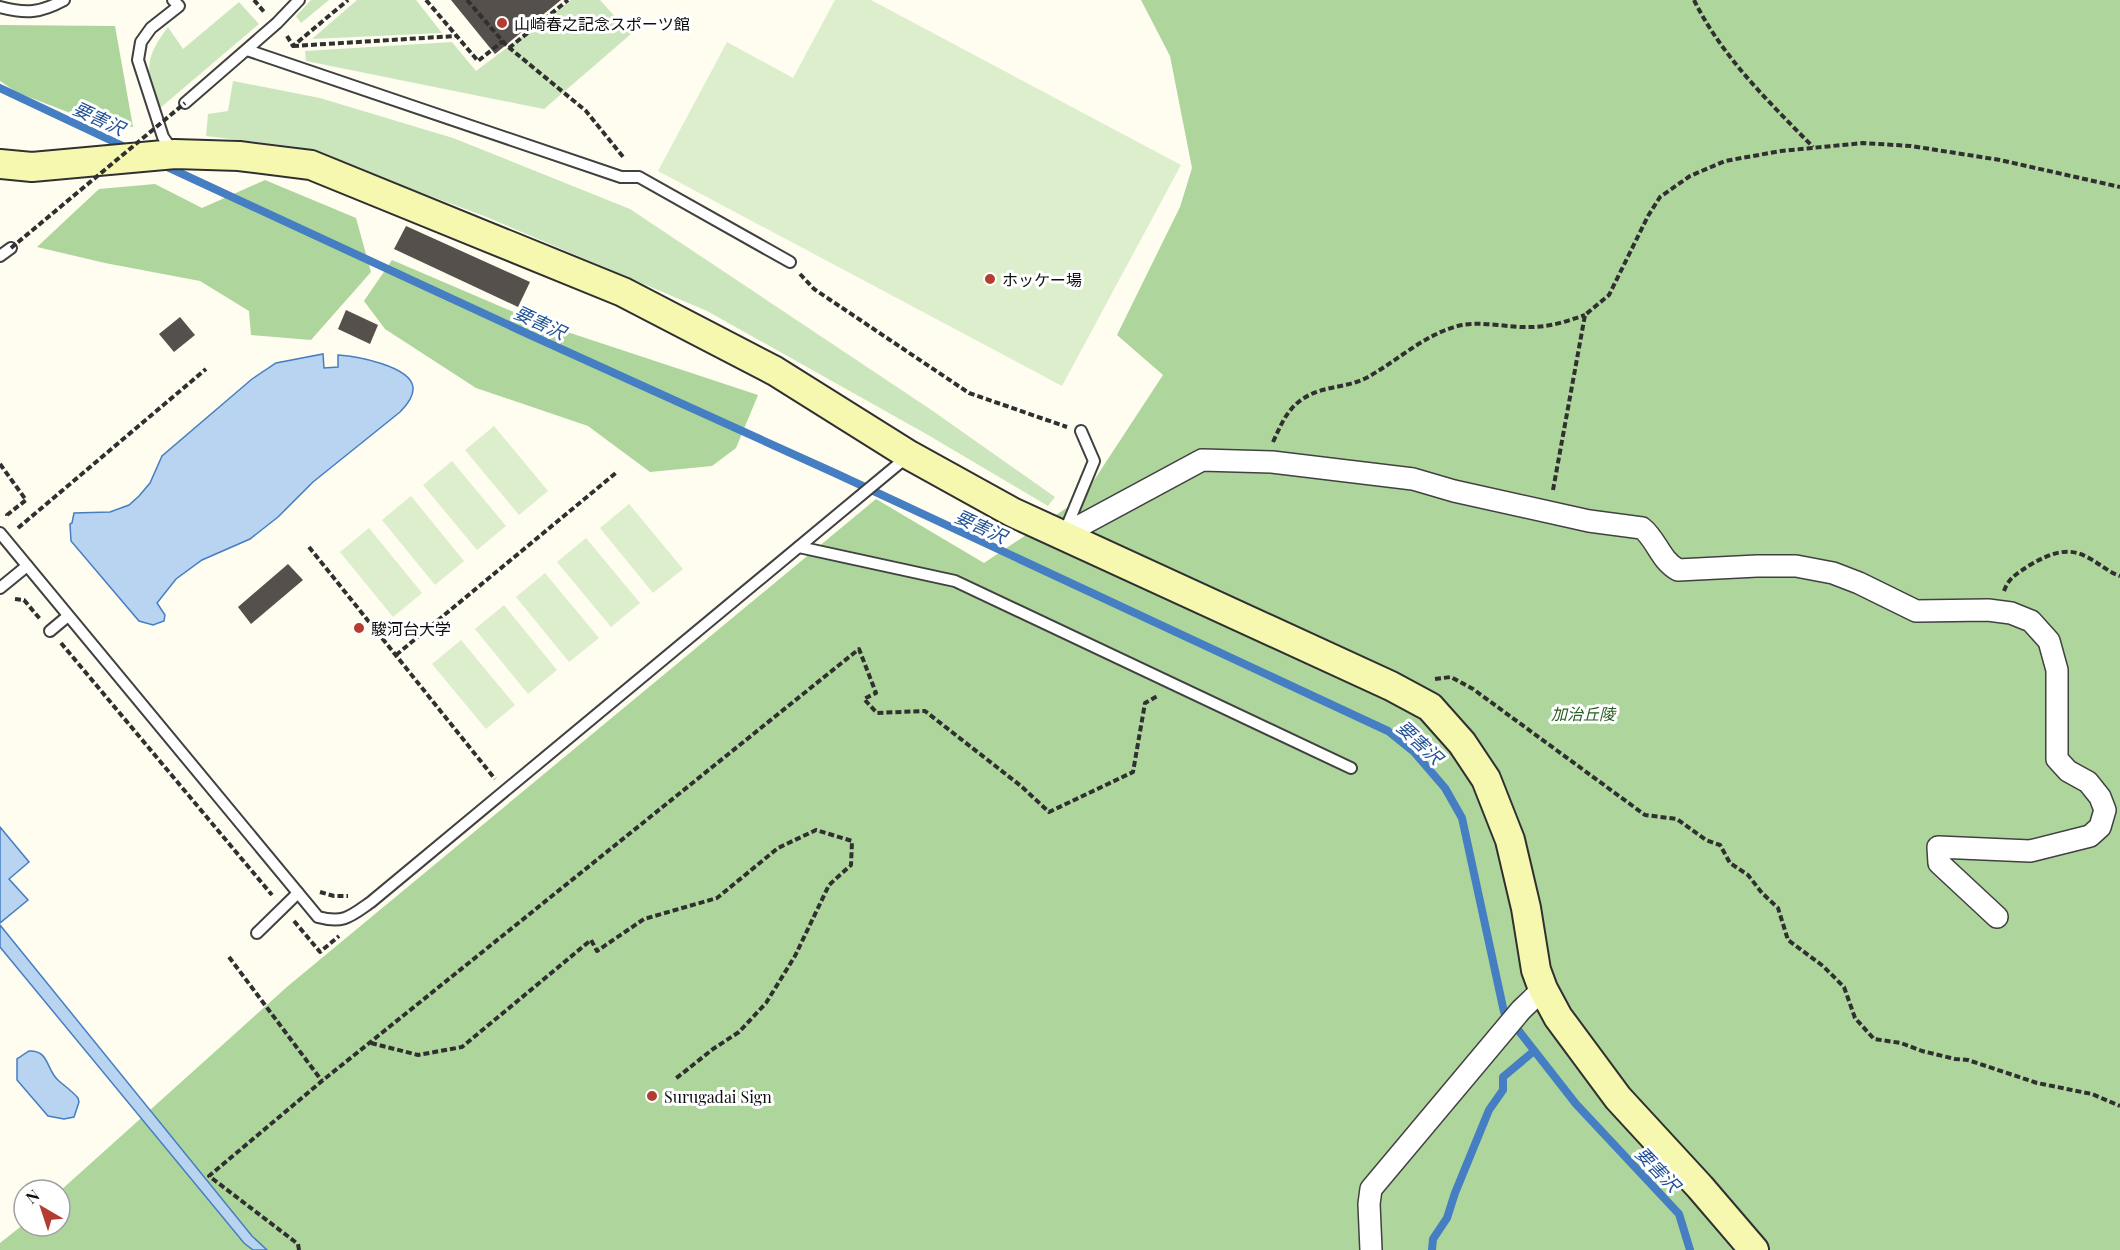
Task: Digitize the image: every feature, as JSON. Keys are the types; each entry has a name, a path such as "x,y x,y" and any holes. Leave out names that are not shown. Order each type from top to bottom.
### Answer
{"street":[{"path":"0,164 32,167 174,154 239,156 311,165 623,292 775,371 909,455 1012,512 1391,686 1430,707 1462,743 1486,779 1510,840 1526,908 1536,970 1558,1017 1617,1098 1700,1187 1754,1250"},
{"path":"1063,535 1202,460 1265,462 1413,479 1454,491 1589,521 1642,528 1648,533 1670,566 1678,570 1796,566 1833,573 1916,611 1958,609 1996,611 2011,613 2031,621 2049,641 2057,670 2057,759 2068,771 2088,782 2100,797 2105,810 2100,827 2090,836 2030,851 1938,848 1939,863 1997,917"},
{"path":"1371,1250 1369,1204 1371,1189 1500,1034 1543,989"}],"lane":[{"path":"0,7 21,13 41,10 64,0"},
{"path":"173,0 179,6 151,28 141,42 138,60 163,136 174,154"},
{"path":"185,103 278,23 299,0"},
{"path":"247,50 621,177 639,177 790,262"},
{"path":"0,256 11,248"},
{"path":"1063,535 1094,461 1081,431"},
{"path":"0,533 318,917 332,921 346,919 363,908 909,455"},
{"path":"799,547 955,581 1351,768"},
{"path":"0,588 27,567"},
{"path":"50,631 68,616"},
{"path":"257,933 298,893"}],"path":[{"path":"254,0 264,12"},
{"path":"293,46 348,0"},
{"path":"426,0 478,61 502,41"},
{"path":"467,0 509,48 586,111 639,177"},
{"path":"509,48 568,0"},
{"path":"1694,0 1719,43 1732,60 1814,148"},
{"path":"278,23 293,46"},
{"path":"293,46 456,36"},
{"path":"11,248 185,103"},
{"path":"1265,462 1284,417 1298,402 1314,391 1364,379 1405,352 1446,330 1465,325 1532,327 1560,323 1585,315 1609,295 1648,216 1660,197 1690,176 1725,161 1781,151 1863,143 1911,147 2000,160 2120,187"},
{"path":"790,262 814,289 969,393 1081,431"},
{"path":"1549,512 1585,315"},
{"path":"0,464 26,500 7,516 15,531 206,369"},
{"path":"396,655 617,472"},
{"path":"309,547 496,779 487,787"},
{"path":"1996,611 2011,577 2044,557 2062,550 2085,556 2120,576"},
{"path":"7,605 15,599 24,600 320,952"},
{"path":"299,1250 298,1244 209,1176 322,1081 859,649 876,693 864,699 877,713 925,711 1021,786 1049,812 1133,772 1145,703 1175,685"},
{"path":"1430,707 1434,679 1451,677 1473,689 1645,815 1677,819 1706,840 1720,845 1730,863 1748,874 1762,893 1778,908 1788,940 1823,966 1844,987 1855,1018 1874,1039 1902,1043 1922,1051 1968,1060 2037,1083 2092,1094 2120,1106"},
{"path":"370,1043 418,1055 462,1047 591,940 597,951 644,919 717,898 778,848 816,830 852,842 851,865 829,885 795,956 766,1003 739,1032 674,1080"},
{"path":"316,891 334,896 355,895"},
{"path":"229,957 322,1081"}],"green space":[{"path":"311,0 329,0 301,23 296,16"},
{"path":"357,0 416,0 442,33 312,39"},
{"path":"571,0 600,0 631,34 544,109 306,61 305,51 452,42 476,71"},
{"name":"ホッケー場","path":"835,0 871,0 1181,165 1062,386 658,171 727,42 793,78"},
{"name":"加治丘陵","path":"1141,0 2120,0 2120,1250 0,1250 0,1243 12,1234 12,1238 72,1238 72,1180 288,986 876,499 984,563 1083,497 1163,375 1117,335 1180,207 1192,168 1170,56"},
{"path":"239,2 259,24 159,109 151,85 149,66 154,48 168,27 183,49"},
{"path":"0,25 115,26 133,127 96,123 16,92 0,81"},
{"path":"233,81 320,98 453,138 630,209 930,409 1055,497 1048,506 928,435 707,311 484,216 298,147 206,136 208,114 228,111"},
{"path":"265,180 356,218 371,272 311,340 251,335 249,311 200,281 37,247 99,189 155,184 202,208"},
{"path":"392,260 537,322 758,395 736,448 712,466 650,472 588,426 476,388 385,329 364,301"},
{"path":"494,426 548,491 519,515 465,450"},
{"path":"452,461 506,526 477,550 423,485"},
{"path":"411,496 464,561 435,585 382,520"},
{"path":"629,504 683,569 653,593 600,528"},
{"path":"369,528 422,593 393,617 340,552"},
{"path":"586,538 640,603 611,627 557,562"},
{"path":"545,573 599,638 569,662 516,597"},
{"path":"504,605 557,670 528,694 475,629"},
{"path":"461,640 515,705 486,729 432,664"}],"water":[{"path":"323,354 324,368 338,367 338,355 357,357 393,368 410,380 413,387 411,397 400,412 313,482 278,517 250,539 202,560 176,579 157,603 165,615 164,621 153,625 139,621 71,541 70,524 74,513 110,512 129,505 150,483 162,456 252,379 276,363"},
{"path":"0,827 29,862 9,879 28,900 0,923"},
{"path":"0,925 252,1236 267,1250 253,1250 244,1243 0,947"},
{"path":"29,1051 41,1054 55,1077 78,1098 79,1102 74,1117 64,1119 48,1116 17,1080 17,1059"}],"building":[{"name":"山崎春之記念スポーツ館","path":"451,0 561,0 495,54"},
{"path":"406,226 530,282 518,307 394,249"},
{"path":"346,310 378,325 370,344 338,329"},
{"path":"180,317 195,335 174,352 159,334"},
{"path":"288,564 303,580 251,624 238,607"}],"waterway":[{"name":"要害沢","path":"0,88 127,148"},
{"name":"要害沢","path":"163,165 837,474 1388,731 1414,752 1445,788 1462,818 1504,1012 1576,1104 1679,1214 1690,1250"},
{"path":"1432,1250 1433,1239 1447,1218 1489,1110 1503,1090 1503,1077 1534,1051"}],"place":[{"name":"山崎春之記念スポーツ館","path":"502,23"},
{"name":"ホッケー場","path":"990,279"},
{"name":"駿河台大学","path":"359,628"},
{"name":"Surugadai Sign","path":"652,1096"}]}
